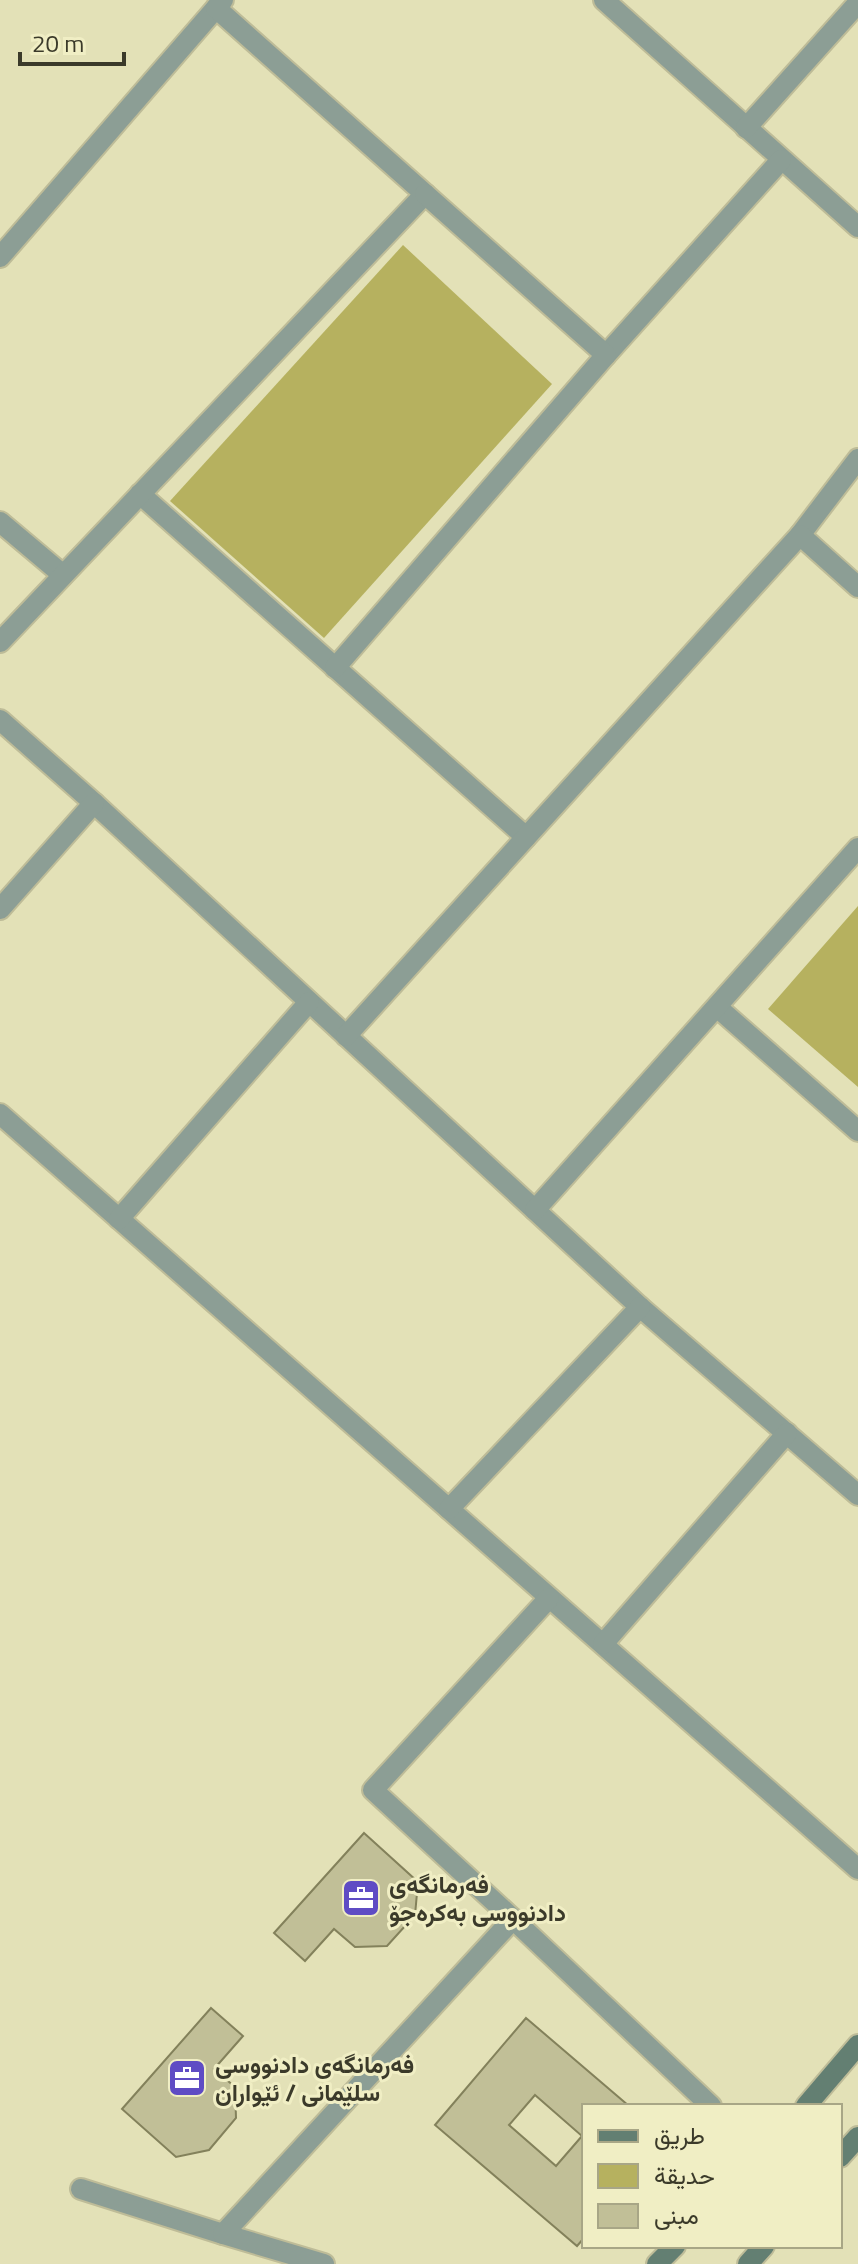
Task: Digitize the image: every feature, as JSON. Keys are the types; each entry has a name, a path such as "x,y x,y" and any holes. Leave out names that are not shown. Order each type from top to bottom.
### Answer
{"main road":[{"path":"808,2104 858,2045"},
{"path":"842,2155 858,2137"},
{"path":"657,2264 673,2248"}],"street":[{"path":"604,0 858,227"},
{"path":"746,128 858,3"},
{"path":"0,257 220,4 425,194 606,355"},
{"path":"335,668 606,355 781,160"},
{"path":"0,642 425,194"},
{"path":"346,1036 800,535 858,459"},
{"path":"140,494 526,837"},
{"path":"0,522 63,575"},
{"path":"800,535 858,587"},
{"path":"0,720 640,1307 858,1495"},
{"path":"0,909 94,803"},
{"path":"535,1210 858,848"},
{"path":"119,1219 309,1002"},
{"path":"717,1007 858,1131"},
{"path":"0,1114 858,1869"},
{"path":"449,1509 640,1307"},
{"path":"603,1644 787,1433"},
{"path":"549,1598 373,1790 709,2104"},
{"path":"223,2234 513,1919"},
{"path":"81,2189 324,2264"}],"green space":[{"path":"403,245 552,384 324,638 170,501"},
{"path":"858,906 858,1087 768,1009"}],"building":[{"name":"فەرمانگەی دادنووسی بەکرەجۆ","path":"364,1833 418,1882 415,1915 387,1946 355,1947 334,1929 305,1961 274,1933"},
{"name":"فەرمانگەی دادنووسی سلێمانی / ئێواران","path":"211,2008 243,2036 214,2069 235,2087 236,2118 209,2150 176,2157 122,2109"},
{"path":"526,2018 627,2104 582,2104 582,2136 582,2240 577,2246 435,2125","holes":["535,2095 582,2136 556,2166 509,2125"]}],"place":[{"name":"فەرمانگەی دادنووسی بەکرەجۆ","path":"361,1898"},
{"name":"فەرمانگەی دادنووسی سلێمانی / ئێواران","path":"187,2078"}]}
